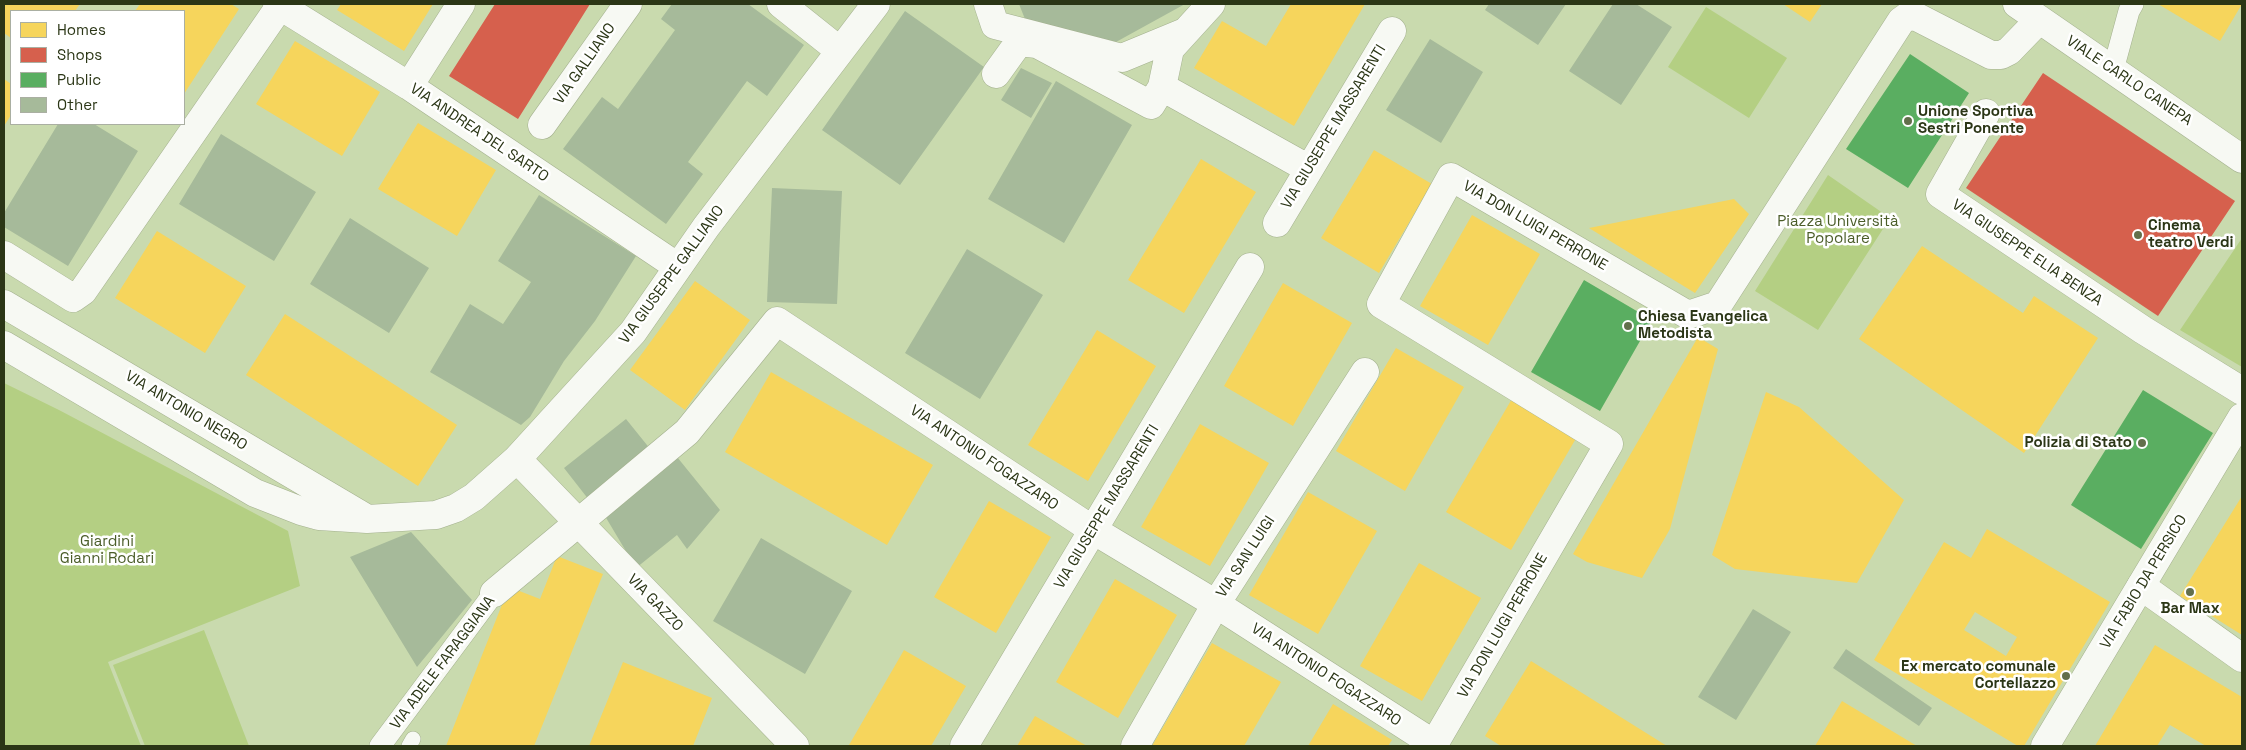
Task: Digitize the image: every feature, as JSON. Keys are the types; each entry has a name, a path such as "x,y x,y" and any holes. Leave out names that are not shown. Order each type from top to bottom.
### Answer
{"street":[{"path":"409,86 461,4"},
{"name":"VIA GALLIANO","path":"542,125 628,4"},
{"path":"780,4 840,51"},
{"name":"VIA GIUSEPPE GALLIANO","path":"367,519 436,515 456,508 474,497 516,459 633,332 678,267 876,4"},
{"path":"988,4 995,25 1122,58 1186,32"},
{"path":"996,74 1019,42 1037,44 1151,105 1162,87 1170,49 1211,4"},
{"name":"VIALE CARLO CANEPA","path":"2016,4 2242,159"},
{"path":"2113,70 2129,12 2133,4"},
{"path":"4,255 73,298 83,291 279,5"},
{"name":"VIA ANDREA DEL SARTO","path":"279,5 409,86 678,267"},
{"name":"VIA DON LUIGI PERRONE","path":"1433,745 1609,444 1381,304 1451,177 1688,315 1718,305 1900,22 1908,16 1917,17 1991,56 2001,55 2010,51 2039,20"},
{"name":"VIA GIUSEPPE MASSARENTI","path":"1277,223 1392,31"},
{"path":"1162,87 1309,169"},
{"name":"VIA GIUSEPPE ELIA BENZA","path":"1986,113 1940,194 2142,330 2242,391"},
{"name":"VIA GIUSEPPE MASSARENTI","path":"964,746 1250,267"},
{"name":"VIA ANTONIO NEGRO","path":"4,304 367,519"},
{"name":"VIA ANTONIO FOGAZZARO","path":"577,524 687,432 778,321 1093,530 1216,604 1433,745"},
{"path":"4,345 255,493 319,516 367,519"},
{"name":"VIA SAN LUIGI","path":"1135,746 1216,604 1365,372"},
{"name":"VIA FABIO DA PERSICO","path":"2045,746 2242,417"},
{"name":"VIA GAZZO","path":"516,459 577,524 795,746"},
{"name":"VIA ADELE FARAGGIANA","path":"380,746 494,593 577,524"},
{"path":"2141,586 2242,658"}],"green space":[{"path":"1706,7 1787,58 1749,118 1668,67"},
{"name":"Piazza Università Popolare","path":"1828,175 1890,218 1818,330 1755,291"},
{"path":"2242,238 2242,367 2180,330"},
{"name":"Giardini Gianni Rodari","path":"4,383 288,531 300,586 108,662 141,746 4,746"},
{"path":"204,630 249,746 145,746 113,665"}],"building: Homes":[{"path":"4,4 80,4 76,10 10,10 10,37 4,33"},
{"path":"140,4 231,4 239,9 185,92 185,10 136,10"},
{"path":"341,4 433,4 404,51 337,10"},
{"path":"1291,4 1365,4 1294,126 1194,68 1222,21 1266,46"},
{"path":"1783,4 1822,4 1810,22"},
{"path":"2158,4 2242,4 2220,41"},
{"path":"295,41 380,92 342,156 256,104"},
{"path":"4,79 10,83 10,117 4,126"},
{"path":"418,123 496,170 457,236 378,189"},
{"path":"1374,150 1432,184 1379,273 1321,238"},
{"path":"1201,159 1256,192 1184,313 1128,280"},
{"path":"1734,199 1749,214 1695,293 1589,228"},
{"path":"1472,215 1540,254 1488,345 1420,306"},
{"path":"157,231 246,286 205,353 115,298"},
{"path":"1922,246 2023,313 2034,296 2098,338 2024,453 1859,339"},
{"path":"695,281 750,320 685,410 630,370"},
{"path":"1283,283 1352,323 1293,426 1224,386"},
{"path":"285,314 457,425 418,486 246,375"},
{"path":"1097,330 1156,366 1088,481 1028,445"},
{"path":"1698,337 1718,349 1670,529 1642,578 1587,562 1573,554"},
{"path":"1396,348 1464,387 1405,491 1336,451"},
{"path":"771,372 933,465 887,545 725,452"},
{"path":"1766,392 1799,407 1904,500 1857,583 1735,569 1712,555"},
{"path":"1513,397 1578,435 1511,550 1446,512"},
{"path":"1200,424 1269,463 1210,566 1141,527"},
{"path":"1308,492 1377,531 1318,634 1249,595"},
{"path":"2242,496 2242,635 2180,596"},
{"path":"989,501 1051,537 996,633 934,597"},
{"path":"1987,529 2110,602 2024,746 2018,746 1874,660 1944,542 1971,558","holes":["1975,612 2017,637 2006,656 1964,630"]},
{"path":"557,556 603,574 534,746 446,746 509,587 540,599"},
{"path":"1419,563 1481,598 1422,701 1360,666"},
{"path":"1115,579 1177,615 1118,718 1056,682"},
{"path":"1212,643 1281,682 1244,746 1152,746"},
{"path":"2155,645 2242,697 2242,746 2206,746 2170,725 2157,746 2095,746"},
{"path":"904,650 966,686 931,746 849,745"},
{"path":"1531,661 1667,746 1501,746 1485,736"},
{"path":"623,662 712,698 693,746 589,746"},
{"path":"1842,701 1917,746 1815,746"},
{"path":"1333,704 1392,740 1388,746 1308,746"},
{"path":"1035,716 1087,746 1017,746"}],"building: Shops":[{"path":"495,4 590,4 518,119 449,76"},
{"name":"Cinema teatro Verdi","path":"2043,73 2235,201 2158,316 1966,188"}],"building: Public":[{"name":"Unione Sportiva Sestri Ponente","path":"1910,54 1969,93 1908,188 1846,149"},
{"path":"1584,280 1652,320 1600,411 1531,372"},
{"path":"2143,390 2213,433 2141,549 2071,505"}],"building: Other":[{"path":"672,4 748,4 804,45 767,96 747,81 688,162 703,174 666,224 563,149 602,97 618,109 675,30 661,19"},
{"path":"1019,4 1185,4 1116,42 1025,19"},
{"path":"1489,4 1566,4 1538,45 1485,10"},
{"path":"1613,4 1636,4 1672,27 1621,105 1569,71"},
{"path":"905,11 984,67 900,185 822,130"},
{"path":"1430,39 1483,72 1441,143 1386,110"},
{"path":"1021,68 1052,83 1031,118 1001,100"},
{"path":"1056,81 1132,125 1064,243 988,199"},
{"path":"57,125 96,125 138,151 68,266 4,227 4,213"},
{"path":"221,134 316,192 274,261 179,204"},
{"path":"772,188 842,191 837,304 767,302"},
{"path":"539,195 636,256 595,321 564,361 530,417 521,425 430,372 470,304 503,324 531,282 498,261"},
{"path":"350,218 429,268 389,333 310,284"},
{"path":"967,249 1043,295 980,399 905,353"},
{"path":"626,419 651,450 589,500 564,468"},
{"path":"673,452 720,510 687,549 677,535 636,568 602,511"},
{"path":"411,532 472,600 417,667 350,557"},
{"path":"761,538 852,591 805,674 713,621"},
{"path":"1753,609 1791,632 1736,720 1698,697"},
{"path":"1846,649 1932,708 1919,726 1833,668"}],"place":[{"name":"Unione Sportiva Sestri Ponente","path":"1908,121"},
{"name":"Cinema teatro Verdi","path":"2138,235"},
{"name":"Chiesa Evangelica Metodista","path":"1628,326"},
{"name":"Polizia di Stato","path":"2142,443"},
{"name":"Bar Max","path":"2190,592"},
{"name":"Ex mercato comunale Cortellazzo","path":"2066,676"}]}
